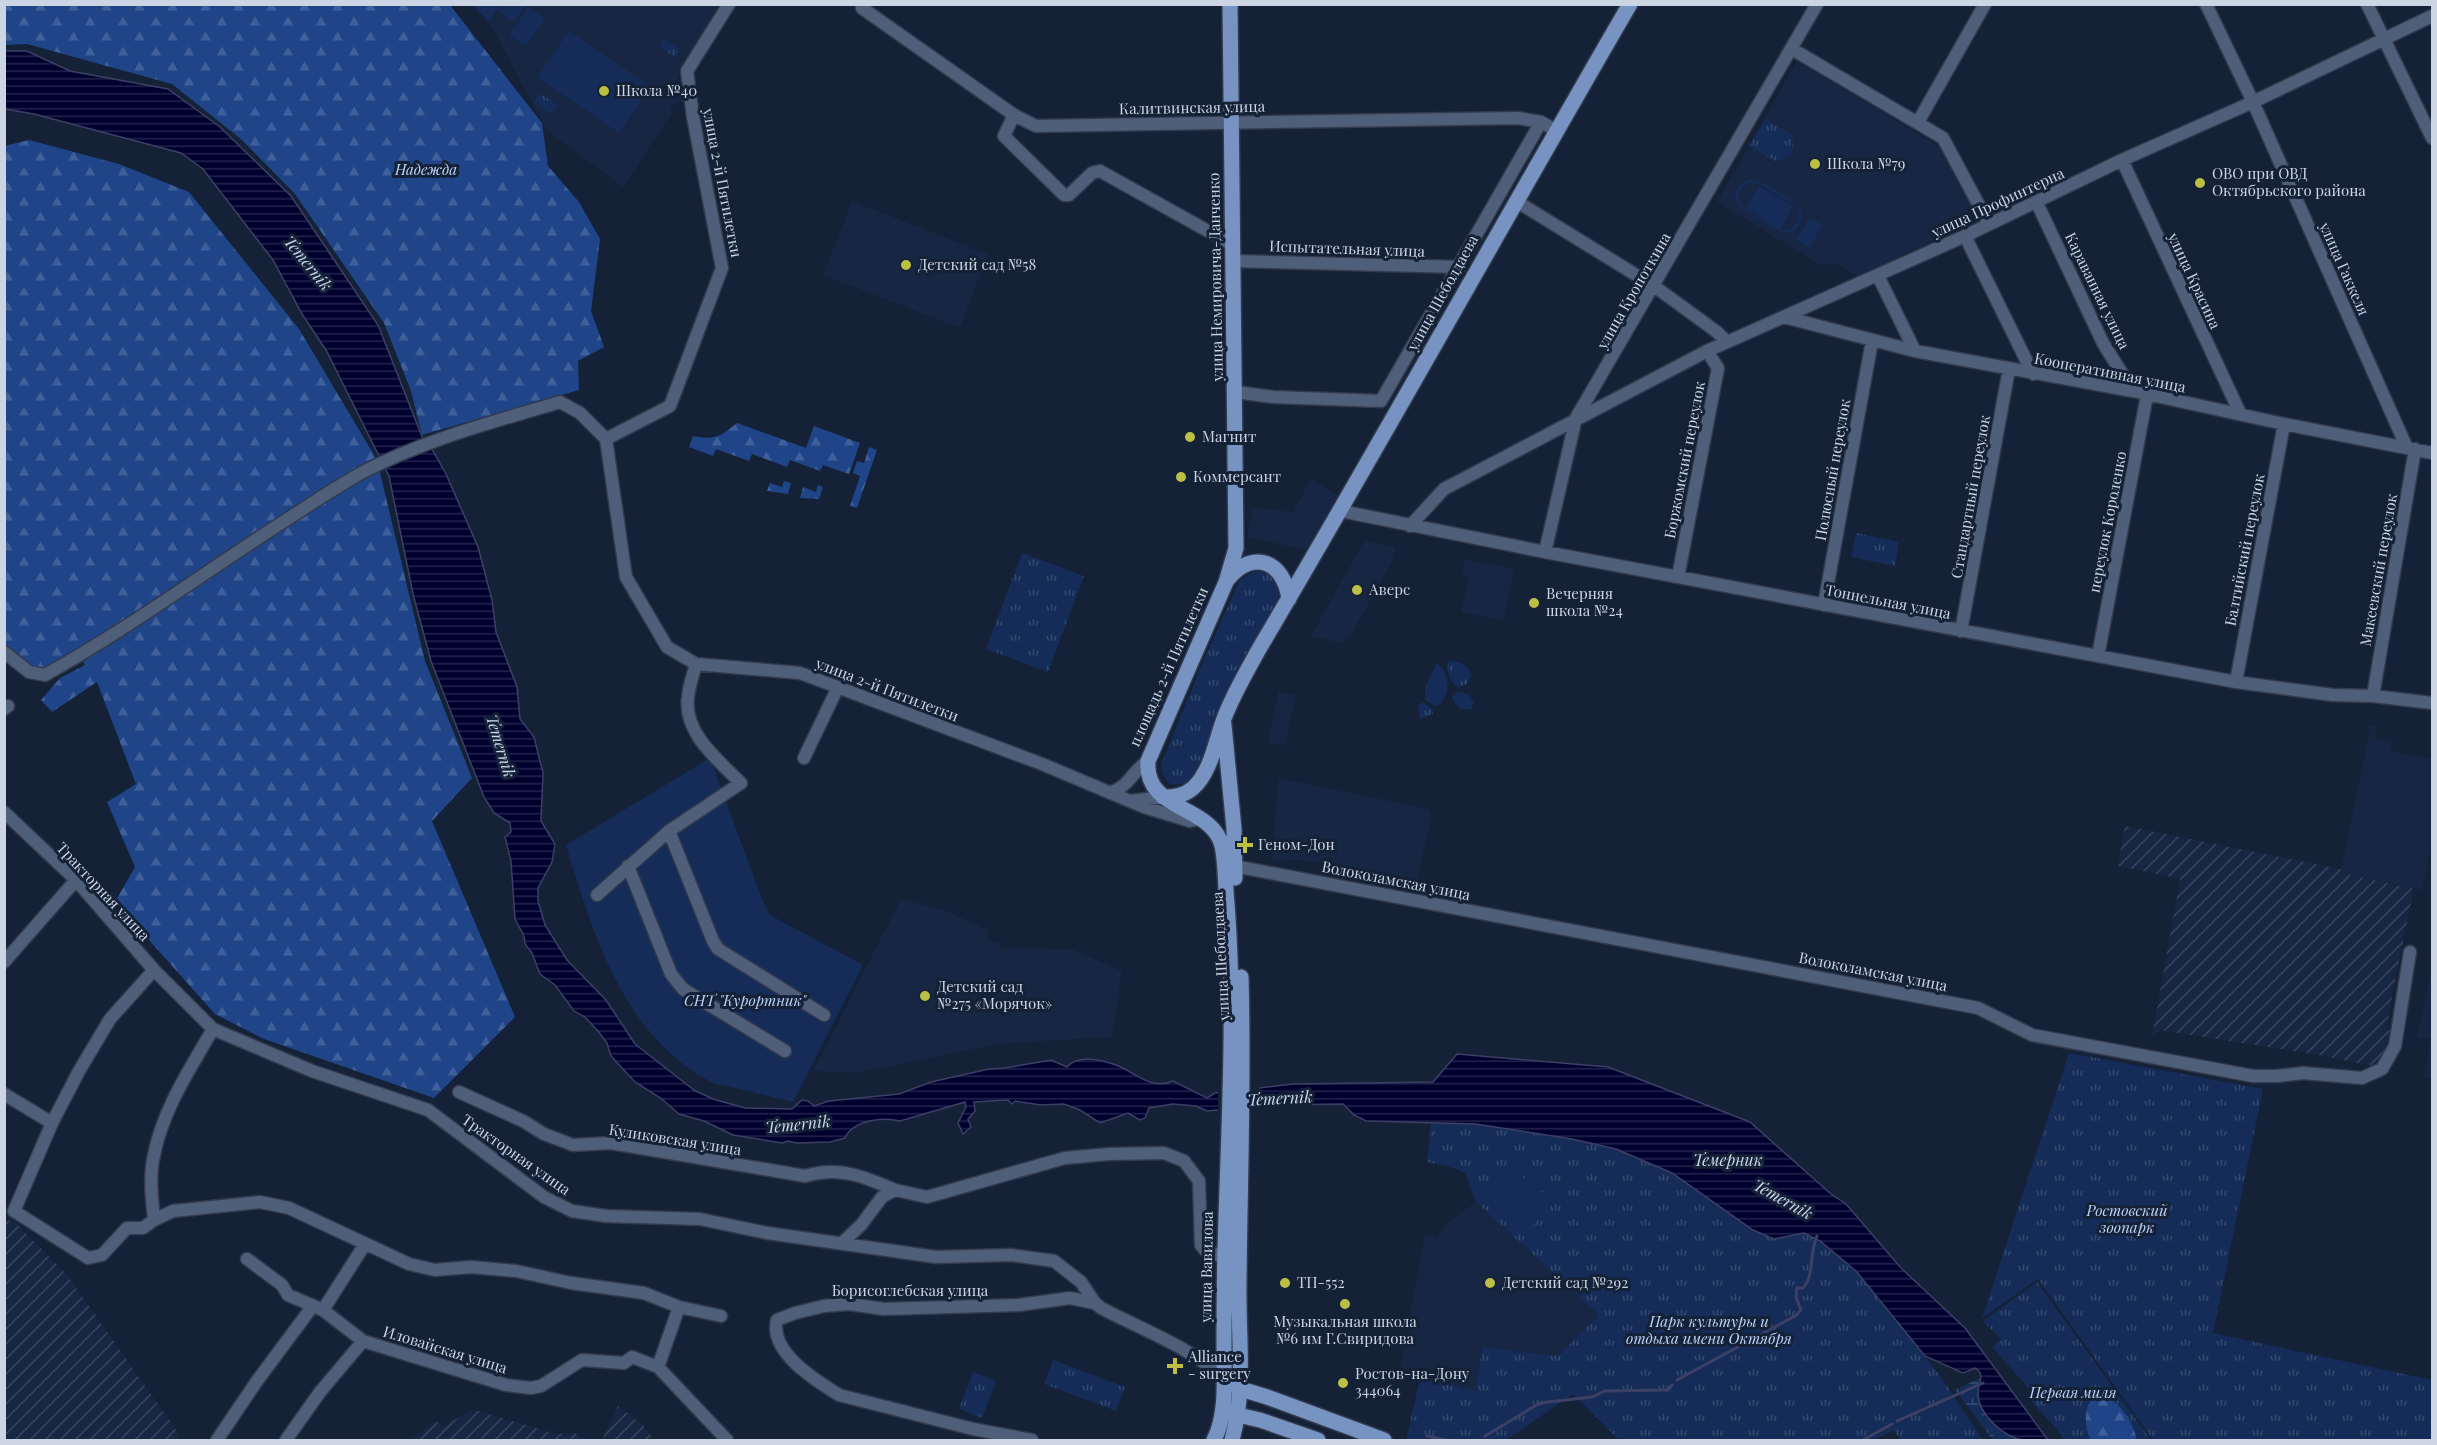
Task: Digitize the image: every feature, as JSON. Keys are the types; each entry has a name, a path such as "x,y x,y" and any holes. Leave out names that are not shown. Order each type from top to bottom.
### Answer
{"main road":[{"name":"улица Немировича-Данченко","path":"1230,4 1236,548"},
{"name":"улица Шеболдаева","path":"1289,599 1341,512 1630,4"},
{"name":"площадь 2-й Пятилетки","path":"1230,859 1211,828 1163,797 1149,778 1148,761 1226,582 1236,548"},
{"name":"площадь 2-й Пятилетки","path":"1226,582 1240,567 1256,561 1264,562 1273,566 1284,578 1289,599"},
{"path":"1163,797 1177,796 1195,786 1211,758 1224,719 1248,669 1289,599"},
{"path":"1224,719 1234,829 1230,859"},
{"name":"улица Шеболдаева","path":"1230,859 1241,962 1234,1166"},
{"path":"1232,1440 1238,1415 1240,1389 1234,1166"},
{"name":"улица Вавилова","path":"1214,1440 1225,1379 1224,1258 1234,1166"},
{"path":"1225,1379 1240,1389 1267,1396 1384,1440"},
{"path":"1221,1411 1260,1420 1318,1440"},
{"path":"1301,1434 1350,1428"}],"street":[{"name":"улица 2-й Пятилетки","path":"729,4 687,71 693,117 722,268 670,406 606,439 626,577 667,647 696,664 800,673 1042,764 1129,801 1180,819 1190,821 1199,819"},
{"name":"улица Кропоткина","path":"1576,418 1817,4"},
{"name":"улица Гаккеля","path":"2206,4 2411,449"},
{"path":"2367,4 2433,138"},
{"name":"Калитвинская улица","path":"861,6 1014,115 1036,126 1518,118 1541,122 1557,131"},
{"path":"1918,122 1982,6"},
{"name":"улица Профинтерна","path":"1576,418 1707,351 2037,203 2122,160 2253,102 2433,16"},
{"path":"1792,49 1943,138 1989,224"},
{"path":"1014,115 1004,136 1064,195 1069,195 1092,173 1100,171 1233,245"},
{"path":"1236,392 1273,397 1381,401 1460,267 1541,122"},
{"name":"улица Красина","path":"2122,160 2240,413"},
{"path":"1516,201 1654,286 1717,332 1727,342"},
{"name":"Караванная улица","path":"2037,203 2103,343 2133,391"},
{"path":"1965,236 2033,374"},
{"name":"Испытательная улица","path":"1233,261 1460,267"},
{"path":"1878,276 1915,351"},
{"name":"Кооперативная улица","path":"1784,317 1915,351 2133,391 2433,453"},
{"name":"Полюсный переулок","path":"1824,605 1872,341"},
{"name":"Боржомский переулок","path":"1678,577 1718,368 1707,351"},
{"name":"Стандартный переулок","path":"1961,631 2010,369"},
{"name":"переулок Короленко","path":"2098,656 2147,395"},
{"path":"4,652 29,672 45,675 90,650 339,486 429,443 560,402 580,413 606,439"},
{"path":"1410,526 1444,489 1576,418"},
{"path":"1545,552 1576,418"},
{"name":"Балтийский переулок","path":"2236,682 2284,424"},
{"name":"Макеевский переулок","path":"2373,696 2411,449"},
{"name":"Тоннельная улица","path":"1341,512 2236,682 2333,695 2373,696 2433,703"},
{"path":"597,895 669,831 741,783 701,742 689,716 687,698 696,664"},
{"path":"804,758 837,687"},
{"path":"1110,793 1128,783 1141,766 1148,761"},
{"name":"улица 2-й Пятилетки","path":"1129,801 1163,797"},
{"name":"Тракторная улица","path":"4,812 76,880 154,970 213,1029 312,1071 428,1110 544,1197 572,1211 606,1216 700,1220 888,1252 936,1257 1011,1256 1054,1261 1081,1282 1095,1303 1180,1347 1212,1367 1225,1379"},
{"path":"669,831 718,949 824,1015"},
{"name":"Волоколамская улица","path":"1230,859 1978,1008 2009,1021 2032,1035 2253,1076 2303,1073 2362,1078 2382,1069 2395,1046 2410,952"},
{"path":"628,866 672,974 683,989 785,1051"},
{"path":"4,962 76,880"},
{"path":"154,970 110,1019 52,1123 14,1211 88,1258 102,1255 127,1228 143,1228 173,1211 260,1202 289,1208 409,1264 435,1270 471,1267 516,1271 571,1283 644,1293 679,1307 721,1316"},
{"path":"154,1220 151,1191 153,1156 163,1121 178,1088 213,1029"},
{"name":"Куликовская улица","path":"459,1092 523,1121 544,1134 573,1144 611,1143 805,1176 820,1172 842,1171 895,1190 927,1197 964,1189 1065,1158 1164,1153 1184,1161 1199,1180 1201,1245 1205,1250 1224,1258"},
{"path":"4,1094 52,1123"},
{"path":"842,1243 861,1225 882,1197 895,1190"},
{"path":"217,1440 257,1381 318,1309 365,1244"},
{"name":"Иловайская улица","path":"247,1259 282,1285 288,1295 318,1309 363,1341 506,1385 531,1388 541,1386 582,1360 624,1364 632,1357 658,1367 727,1440"},
{"name":"Борисоглебская улица","path":"1032,1440 1010,1434 973,1429 839,1395 819,1383 785,1353 777,1342 775,1328 777,1320 824,1306 849,1304 884,1309 1019,1305 1070,1298 1095,1303"},
{"path":"658,1367 679,1307"},
{"name":"Иловайская улица","path":"286,1440 320,1392 363,1341"}],"shaded area":[{"name":"Школа №40","path":"501,5 720,5 680,68 678,80 684,102 670,106 672,113 623,187 547,131 489,22"},
{"name":"Школа №79","path":"1797,61 1940,147 1983,218 1857,276 1835,263 1822,266 1717,202"},
{"name":"Детский сад №58","path":"852,201 988,254 960,328 823,275"},
{"path":"1311,479 1339,496 1306,550 1247,537 1253,507 1293,512"},
{"name":"Аверс","path":"1364,541 1396,547 1392,562 1351,635 1340,643 1311,636"},
{"path":"1465,559 1514,569 1504,621 1461,612 1469,576 1462,574"},
{"path":"1278,692 1296,695 1285,745 1268,743"},
{"path":"2367,724 2377,727 2375,739 2391,741 2391,751 2432,759 2432,845 2422,890 2344,873 2341,869 2370,729"},
{"path":"1278,778 1429,809 1432,815 1417,881 1301,860 1272,861"},
{"path":"2125,826 2341,869 2344,873 2414,889 2392,995 2387,1029 2392,1032 2383,1068 2318,1055 2160,1030 2152,1036 2180,879 2118,866"},
{"name":"Детский сад №275 «Морячок»","path":"901,899 944,910 988,930 988,941 999,943 999,948 1072,949 1122,971 1112,1037 997,1044 858,1073 813,1071"},
{"path":"2432,967 2432,1078 2424,1077 2430,1039 2417,1037"},
{"name":"Детский сад №292","path":"1476,1202 1599,1315 1558,1356 1482,1347 1476,1392 1399,1372 1425,1234 1437,1237 1445,1224"},
{"path":"5,1220 14,1221 67,1275 179,1434 177,1440 5,1440"},
{"path":"618,1406 644,1426 654,1440 602,1440"},
{"path":"472,1409 556,1434 575,1433 589,1440 409,1440 436,1421 443,1427"}],"green space":[{"path":"503,4 525,5 514,22 498,11"},
{"name":"Надежда","path":"4,5 450,5 542,123 548,166 579,202 600,239 591,311 604,347 578,361 579,390 422,435 411,391 384,323 295,194 242,140 172,84 27,44 5,45"},
{"path":"472,5 501,5 489,22"},
{"path":"528,7 545,18 526,46 509,35"},
{"path":"569,31 651,87 619,133 537,77"},
{"path":"664,39 679,49 675,57 659,46"},
{"path":"540,93 558,105 551,114 533,102"},
{"path":"1765,119 1792,135 1793,149 1789,156 1777,162 1749,146"},
{"path":"29,140 119,164 189,192 299,329 377,460 425,661 472,778 432,821 515,1017 434,1098 264,1039 215,1014 115,902 135,867 107,802 136,784 97,682 52,712 41,700 60,678 85,665 77,652 42,670 19,660 5,647 4,146"},
{"path":"1748,180 1754,180 1770,186 1787,197 1794,203 1802,214 1800,224 1791,232 1785,232 1759,220 1737,202 1735,196 1740,185","holes":["1749,183 1757,183 1795,205 1799,215 1793,227 1780,229 1793,206 1759,186 1746,208 1774,225 1752,214 1745,208 1740,202 1738,196 1741,189"]},
{"path":"1810,218 1823,225 1809,248 1796,240"},
{"path":"737,423 806,448 814,426 860,443 849,474 823,465 820,471 790,460 787,467 752,454 749,461 716,449 713,456 689,447 693,436 707,438 717,436"},
{"path":"869,447 877,450 857,508 850,506 860,476 853,473 857,461 864,463"},
{"path":"784,481 791,483 788,494 767,491 770,483 782,487"},
{"path":"818,485 823,487 819,499 800,498 803,487 816,492"},
{"path":"1856,533 1899,542 1895,566 1851,557"},
{"path":"1022,553 1084,576 1048,672 986,649"},
{"path":"1260,571 1269,574 1279,587 1277,603 1235,675 1196,774 1184,784 1170,784 1163,775 1161,765 1204,659 1240,580 1253,572"},
{"path":"1449,661 1460,663 1468,668 1471,675 1467,684 1459,687 1453,683 1448,672"},
{"path":"1436,664 1440,665 1446,674 1448,684 1444,699 1441,704 1435,706 1425,700 1425,688"},
{"path":"1458,692 1466,693 1471,698 1474,703 1471,709 1461,709 1453,701 1452,697"},
{"path":"1423,702 1433,710 1433,714 1420,719 1418,706"},
{"name":"СНТ \"Курортник\"","path":"710,758 770,915 863,965 793,1102 709,1081 679,1061 654,1037 633,1009 600,946 566,845"},
{"name":"Ростовский зоопарк","path":"2069,1053 2263,1089 2213,1333 2432,1380 2432,1440 2153,1440 2038,1279 1982,1318"},
{"name":"Парк культуры и отдыха имени Октября","path":"1431,1123 1476,1124 1572,1139 1616,1149 1672,1173 1753,1230 1774,1239 1804,1233 1816,1238 1856,1271 1941,1377 1983,1440 1900,1440 1894,1430 1873,1440 1619,1440 1573,1394 1506,1440 1406,1440 1420,1379 1476,1391 1482,1347 1558,1356 1599,1315 1476,1202 1465,1173 1427,1162"},
{"path":"1513,1170 1553,1201 1534,1225 1495,1193"},
{"name":"Первая миля","path":"2037,1282 2151,1440 2064,1440 2030,1400 2035,1395 1992,1347 2001,1339 1983,1321"},
{"path":"1747,1299 1764,1316 1738,1341 1721,1324"},
{"path":"1053,1360 1125,1387 1116,1411 1044,1384"},
{"path":"973,1372 996,1381 982,1418 959,1409"},
{"path":"1982,1377 1979,1384 2014,1437 2024,1440 1993,1440 1955,1390"},
{"path":"2103,1395 2116,1403 2125,1414 2137,1440 2091,1440 2086,1411 2090,1402"}],"water":[{"path":"4,51 27,51 70,71 168,89 220,127 291,196 378,325 423,439 446,474 478,547 492,600 496,632 517,687 520,719 534,737 543,773 541,821 555,844 552,862 538,888 538,901 545,925 567,960 606,1000 635,1044 694,1090 713,1099 745,1108 792,1109 802,1100 814,1106 829,1101 899,1094 931,1082 989,1069 1051,1060 1067,1067 1083,1059 1104,1061 1150,1082 1157,1084 1173,1081 1207,1098 1215,1093 1293,1084 1433,1082 1457,1054 1608,1067 1750,1122 1831,1194 1846,1204 1901,1268 1965,1328 2048,1440 2030,1441 2016,1438 1993,1424 1979,1401 1980,1373 1975,1368 1963,1373 1925,1356 1856,1271 1820,1241 1804,1233 1774,1239 1753,1230 1672,1173 1616,1149 1572,1139 1476,1124 1366,1121 1354,1115 1343,1104 1270,1105 1207,1111 1196,1106 1173,1104 1149,1108 1145,1118 1140,1120 1128,1113 1100,1123 1080,1110 1064,1104 1041,1105 1015,1101 1012,1104 1008,1100 974,1102 975,1111 968,1119 971,1127 963,1134 958,1123 966,1107 965,1102 900,1121 885,1119 869,1121 854,1127 845,1138 830,1142 797,1143 788,1141 782,1143 733,1135 704,1121 679,1114 662,1099 635,1082 611,1056 607,1043 598,1031 585,1017 574,1011 555,985 540,974 532,953 525,944 524,936 515,919 511,861 505,837 511,832 510,823 494,813 484,797 431,661 413,594 389,476 326,350 302,314 273,260 203,169 181,153 34,114 5,109"}],"pier":[{"path":"1259,1084 1258,1109 1218,1112 1218,1089"}],"waterway":[{"path":"1677,1380 1795,1316 1801,1310 1796,1297 1797,1288 1803,1288 1807,1283 1817,1236"},
{"path":"1897,1421 1983,1383"},
{"path":"1485,1436 1540,1403 1592,1397 1605,1391 1668,1390 1672,1385"},
{"path":"1863,1440 1892,1424"},
{"path":"1427,1436 1446,1440"}],"place":[{"name":"Школа №40","path":"604,91"},
{"name":"Школа №79","path":"1815,164"},
{"name":"ОВО при ОВД Октябрьского района","path":"2200,183"},
{"name":"Детский сад №58","path":"906,265"},
{"name":"Магнит","path":"1190,437"},
{"name":"Коммерсант","path":"1181,477"},
{"name":"Аверс","path":"1357,590"},
{"name":"Вечерняя школа №24","path":"1534,603"},
{"name":"Геном-Дон","path":"1245,845"},
{"name":"Детский сад №275 «Морячок»","path":"925,996"},
{"name":"ТП-552","path":"1285,1283"},
{"name":"Детский сад №292","path":"1490,1283"},
{"name":"Музыкальная школа №6 им Г.Свиридова","path":"1345,1304"},
{"name":"Alliance - surgery","path":"1175,1366"},
{"name":"Ростов-на-Дону 344064","path":"1343,1383"}],"water label":[{"name":"Temernik","path":"308,263"},
{"name":"Temernik","path":"501,746"},
{"name":"Temernik","path":"1280,1098"},
{"name":"Temernik","path":"798,1124"},
{"name":"Темерник","path":"1728,1160"},
{"name":"Temernik","path":"1783,1199"}]}
